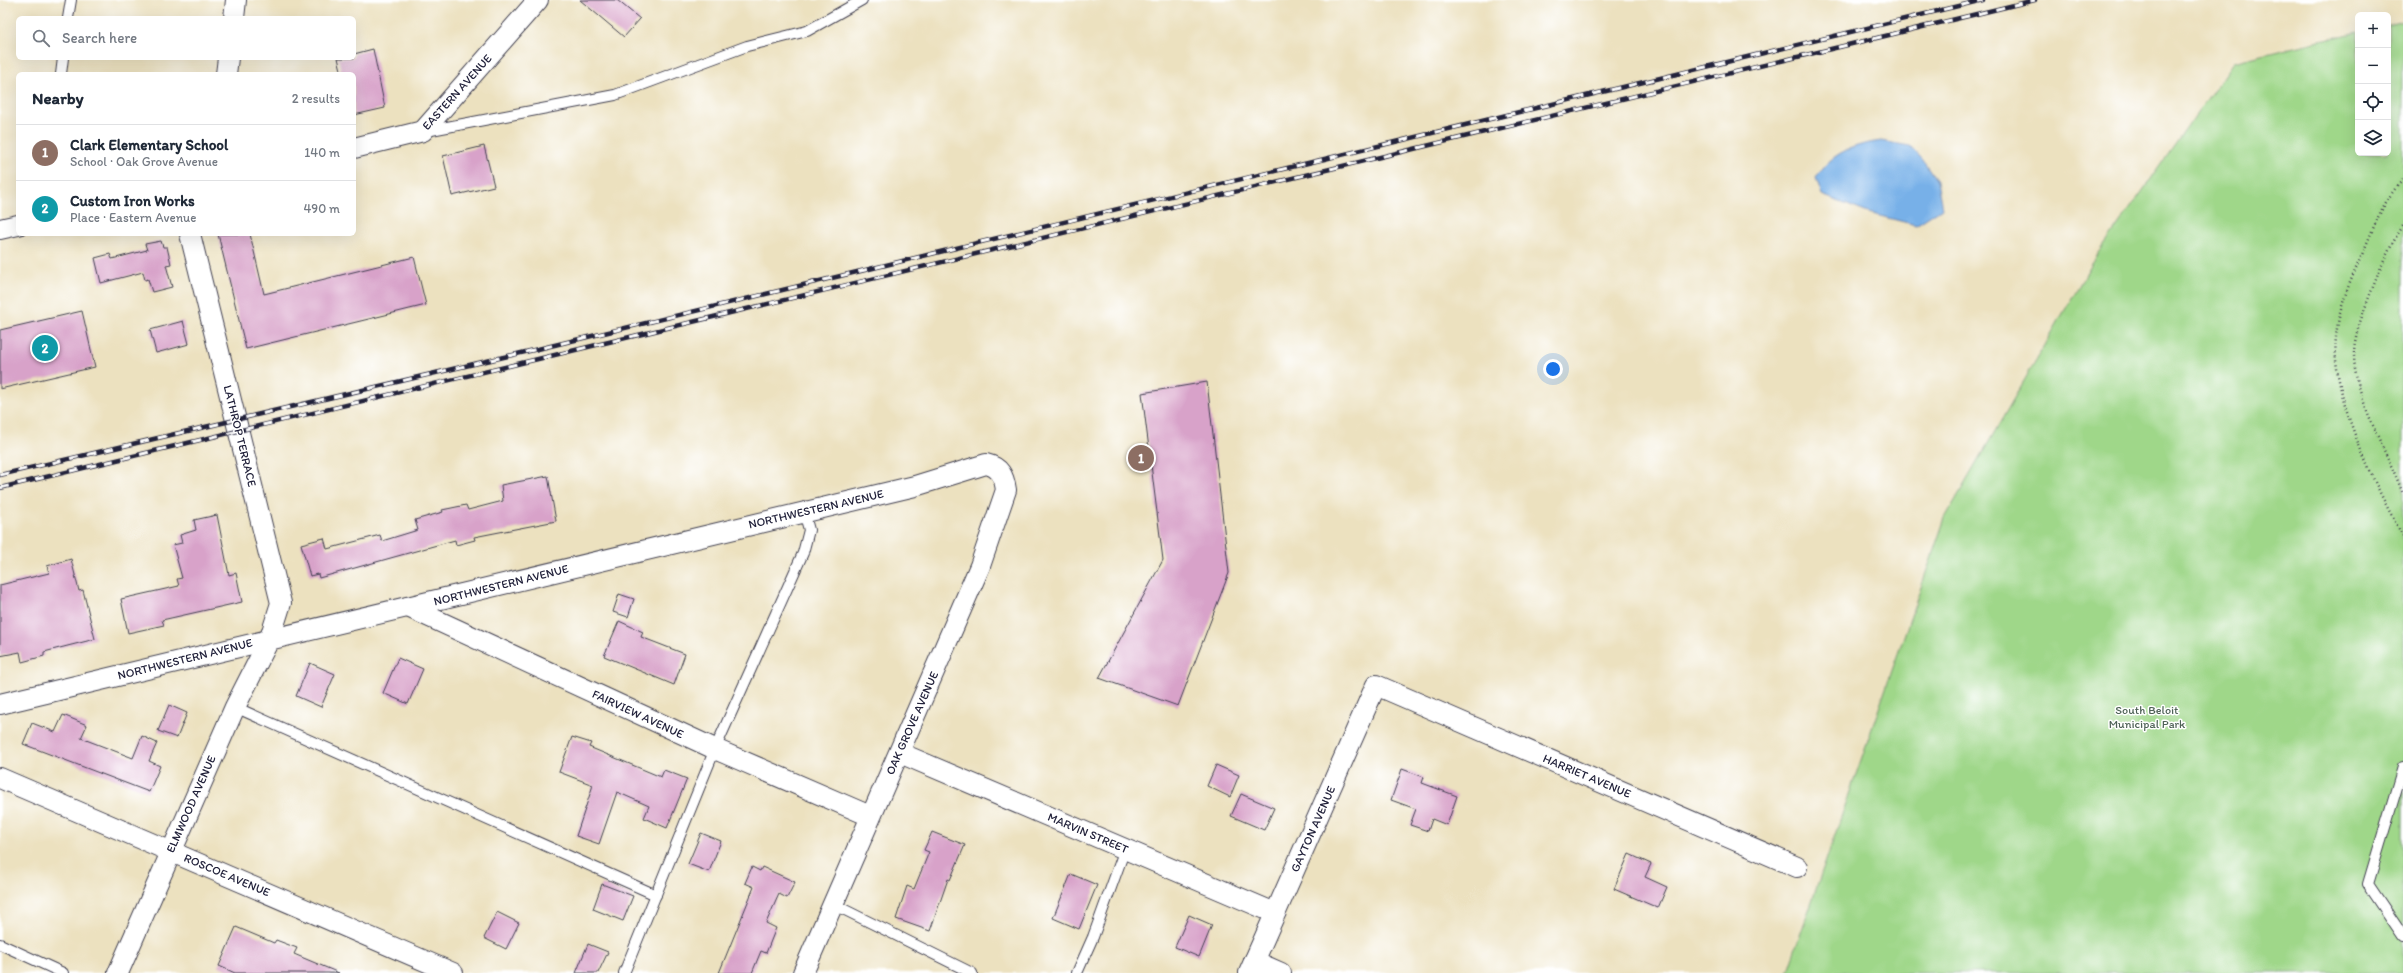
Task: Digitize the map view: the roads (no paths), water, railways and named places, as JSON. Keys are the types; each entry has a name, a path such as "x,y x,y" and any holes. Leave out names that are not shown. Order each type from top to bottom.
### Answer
{"street":[{"path":"234,16 236,0"},
{"name":"EASTERN AVENUE","path":"356,148 423,131 538,0"},
{"path":"226,72 228,60"},
{"path":"0,229 16,225"},
{"name":"LATHROP TERRACE","path":"190,236 279,590 281,603 270,638"},
{"name":"NORTHWESTERN AVENUE","path":"0,704 270,638 408,607 915,486 986,464 999,470"},
{"name":"OAK GROVE AVENUE","path":"803,973 870,816 900,754 980,566 1004,498 1004,478 999,470"},
{"name":"FAIRVIEW AVENUE","path":"408,607 715,749 870,816"},
{"name":"ELMWOOD AVENUE","path":"118,973 170,850 235,708 270,638"},
{"name":"HARRIET AVENUE","path":"1376,685 1797,867"},
{"name":"GAYTON AVENUE","path":"1252,967 1376,685"},
{"name":"MARVIN STREET","path":"900,754 1275,914"},
{"name":"ROSCOE AVENUE","path":"0,778 453,973"},
{"path":"1252,967 1281,973"}],"lane":[{"path":"68,16 71,0"},
{"path":"423,131 615,95 747,46 807,31 862,0"},
{"path":"61,72 63,60"},
{"path":"624,973 715,749 803,553 809,530 804,512"},
{"path":"235,708 656,895"},
{"path":"2403,767 2368,884 2403,936"},
{"path":"1077,973 1093,937 1125,849"},
{"path":"833,904 972,973"},
{"path":"0,944 63,973"}],"water":[{"path":"1881,141 1910,146 1923,160 1937,181 1942,208 1916,225 1868,213 1822,195 1816,178 1829,162 1844,151"}],"railway":[{"path":"0,475 538,349 1983,0"},
{"path":"0,488 2035,0"}],"place":[{"name":"Custom Iron Works","path":"45,348"},
{"name":"Clark Elementary School","path":"1141,458"}],"park label":[{"name":"South Beloit Municipal Park","path":"2147,717"}]}
